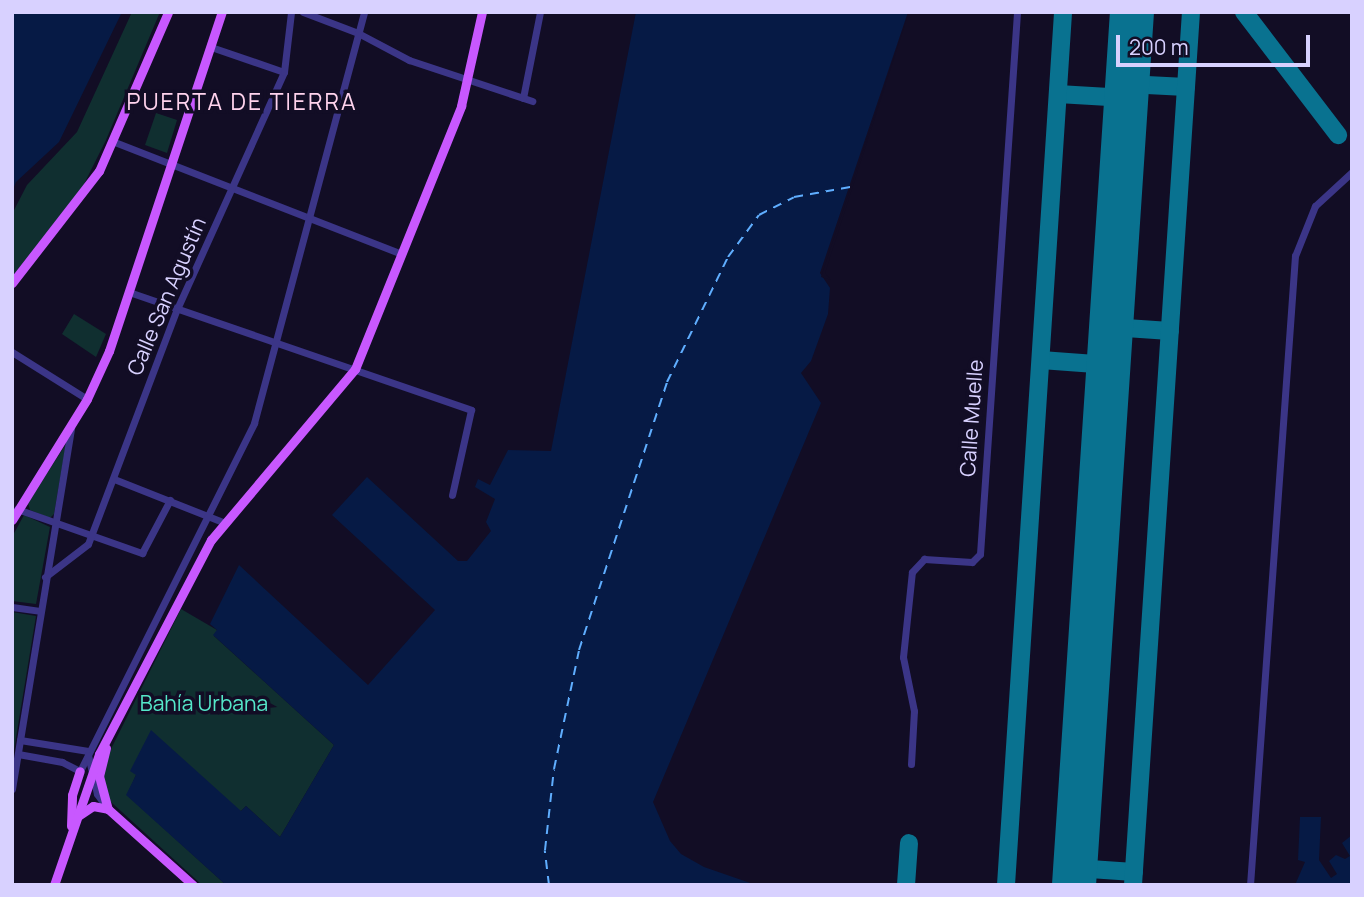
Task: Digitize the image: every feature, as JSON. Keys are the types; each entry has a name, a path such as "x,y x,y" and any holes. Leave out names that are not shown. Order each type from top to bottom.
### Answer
{"main road":[{"path":"12,283 92,181 168,12"},
{"path":"12,520 87,399 129,292 222,12"},
{"path":"54,885 91,774 190,576 225,523 355,369 469,80 482,12"},
{"path":"107,743 99,776 108,809"},
{"path":"70,838 72,795 80,771"},
{"path":"78,816 93,806 108,809 193,885"}],"street":[{"name":"Calle San Agustín","path":"45,577 84,549 92,536 177,309 285,72 291,12"},
{"path":"303,12 358,33 389,52 532,101"},
{"path":"18,754 62,762 80,771 254,424 312,218 364,12"},
{"path":"523,98 540,12"},
{"name":"Calle Muelle","path":"911,764 914,711 903,657 912,572 924,559 972,562 980,554 1017,12"},
{"path":"211,47 285,72"},
{"path":"111,141 172,162 400,253"},
{"path":"1250,885 1295,256 1315,206 1352,172"},
{"path":"129,292 471,410 452,495"},
{"path":"12,352 87,399"},
{"path":"12,789 45,577 73,421"},
{"path":"114,479 225,523"},
{"path":"17,509 142,553 170,500"},
{"path":"12,607 40,611"},
{"path":"20,740 88,751"},
{"path":"88,751 91,774 100,800 108,809"}],"green space":[{"path":"132,12 160,12 106,140 83,186 12,277 12,214 27,185 77,132"},
{"path":"156,113 177,120 167,153 145,145"},
{"path":"74,314 106,334 96,357 62,334"},
{"path":"66,444 54,514 50,518 30,510 28,503"},
{"path":"24,515 50,527 36,604 12,601 12,537"},
{"name":"Bahía Urbana","path":"181,609 217,630 214,636 334,745 280,837 246,806 241,811 136,775 127,795 226,885 202,885 111,802 105,791 103,774 111,749"},
{"path":"12,612 36,616 12,762"}],"water":[{"path":"12,12 122,12 59,142 16,182 12,192"},
{"path":"636,12 908,12 820,273 830,288 828,314 811,361 801,373 821,403 653,802 670,841 681,854 704,867 756,885 226,885 126,795 136,775 130,771 151,730 241,811 246,806 280,837 334,745 213,635 217,630 210,624 239,565 368,685 435,610 332,515 367,477 458,561 467,561 491,531 486,522 495,499 475,487 478,479 490,485 508,450 551,451"},
{"path":"1300,817 1321,817 1319,860 1331,878 1337,874 1329,861 1336,855 1345,859 1350,856 1342,843 1352,835 1352,885 1295,885 1305,862 1298,860"}],"pier":[{"path":"909,12 825,273 831,280 821,277"}],"ferry route":[{"path":"549,885 545,850 554,769 579,650 667,382 728,257 759,215 794,197 850,187"}],"taxiway":[{"path":"1006,885 1063,12"},
{"path":"1133,885 1191,12"},
{"path":"1244,12 1338,135"},
{"path":"1127,84 1186,87"},
{"path":"1058,94 1126,98"},
{"path":"1111,327 1170,331"},
{"path":"1041,360 1109,365"},
{"path":"906,885 909,843"},
{"path":"1075,868 1134,872"}],"runway":[{"path":"1074,885 1132,12"}],"district":[{"name":"PUERTA DE TIERRA","path":"242,101"}]}
